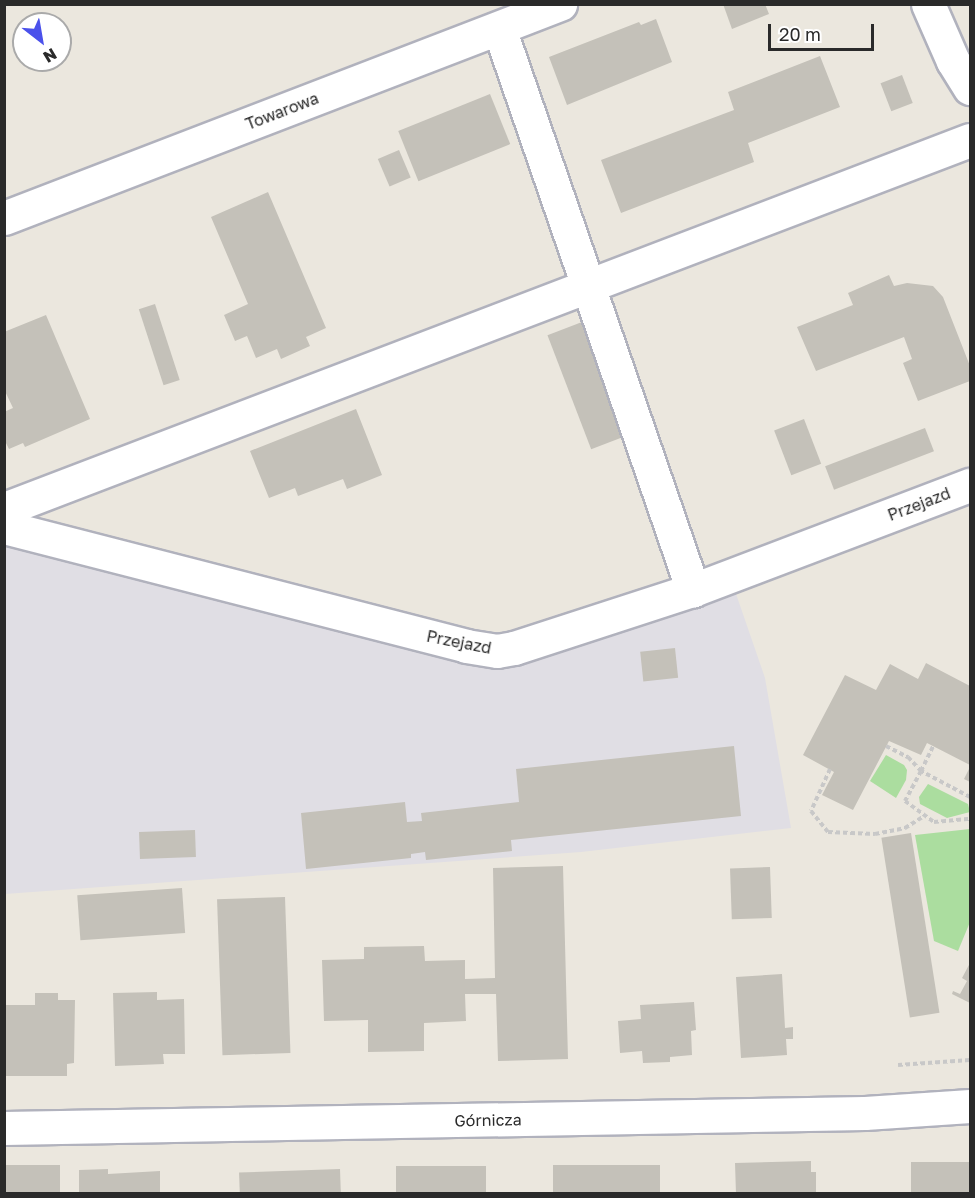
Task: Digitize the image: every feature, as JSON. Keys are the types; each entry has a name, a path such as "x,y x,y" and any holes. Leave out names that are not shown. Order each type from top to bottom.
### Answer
{"street":[{"name":"Towarowa","path":"4,218 560,4"},
{"path":"928,4 953,61 970,88"},
{"path":"499,28 693,590"},
{"path":"4,510 970,140"},
{"name":"Przejazd","path":"4,528 481,650 514,648 693,590 970,485"},
{"name":"Górnicza","path":"4,1128 865,1113 970,1106"}],"path":[{"path":"886,746 908,757 921,771 970,797"},
{"path":"933,746 905,801 934,822 970,819"},
{"path":"830,769 811,811 828,832 875,834 904,828 924,816"},
{"path":"898,1065 970,1060"}],"shaded area":[{"path":"4,541 466,657 734,588 765,678 791,828 581,852 5,894"}],"green space":[{"path":"886,755 904,765 907,770 906,780 896,798 870,781"},
{"path":"928,784 968,804 970,812 947,818 920,804 919,797"},
{"path":"970,829 970,922 958,951 934,941 915,835"}],"building":[{"path":"723,4 765,4 769,14 732,29"},
{"path":"656,19 672,62 567,105 549,57 639,22 641,25"},
{"path":"820,56 840,107 748,143 754,162 621,213 601,160 734,110 728,92"},
{"path":"902,75 913,103 891,111 881,83"},
{"path":"490,94 510,144 418,181 398,131"},
{"path":"399,150 411,178 390,187 378,159"},
{"path":"268,192 326,328 306,337 310,346 281,359 277,349 256,358 247,336 235,341 224,315 248,304 211,217"},
{"path":"889,275 894,286 907,283 933,286 943,297 970,366 970,381 918,401 903,363 912,359 904,337 816,371 797,327 853,305 848,293"},
{"path":"155,304 180,380 164,385 139,309"},
{"path":"46,315 90,419 25,447 23,443 9,449 4,439 4,412 13,408 4,389 4,332"},
{"path":"582,322 626,436 591,449 547,335"},
{"path":"356,409 382,475 347,489 343,479 298,496 295,488 269,498 250,451"},
{"path":"804,419 821,464 791,475 774,430"},
{"path":"925,428 934,451 834,490 825,466"},
{"path":"675,648 678,678 643,681 640,652"},
{"path":"926,663 970,686 970,765 927,743 921,755 889,741 853,810 822,795 834,772 803,755 845,675 876,690 890,664 918,679"},
{"path":"734,746 741,816 511,840 512,851 426,860 425,852 411,854 411,858 306,869 301,813 405,802 407,822 422,821 421,813 519,802 516,769"},
{"path":"970,767 970,782 964,779"},
{"path":"195,830 196,857 140,859 139,832"},
{"path":"911,833 939,1013 910,1017 881,838"},
{"path":"563,866 568,1059 498,1061 496,994 465,994 466,1021 424,1023 424,1051 368,1052 368,1020 324,1021 322,960 364,959 364,947 424,946 425,961 465,960 465,979 495,978 493,868"},
{"path":"770,867 772,918 732,919 730,868"},
{"path":"182,888 185,933 80,940 77,895"},
{"path":"285,897 290,1053 222,1055 217,899"},
{"path":"970,963 970,1003 952,994 953,991 960,994 967,981 962,978"},
{"path":"782,974 785,1028 793,1027 793,1039 786,1039 787,1055 741,1058 736,977"},
{"path":"157,992 157,1000 184,999 185,1054 163,1054 164,1064 115,1066 113,993"},
{"path":"35,993 58,993 58,1000 75,1000 74,1063 67,1064 67,1076 4,1076 4,1005 35,1005"},
{"path":"694,1002 696,1030 691,1031 692,1055 670,1057 670,1062 643,1063 642,1051 620,1053 618,1021 641,1019 640,1005"},
{"path":"811,1161 811,1172 816,1172 816,1194 736,1194 735,1163"},
{"path":"911,1162 970,1162 970,1194 911,1194"},
{"path":"4,1165 60,1165 60,1194 4,1194"},
{"path":"553,1165 660,1165 660,1194 553,1194"},
{"path":"396,1166 486,1166 486,1194 396,1194"},
{"path":"108,1169 108,1174 160,1171 160,1194 79,1194 79,1170"},
{"path":"340,1169 341,1194 240,1194 239,1173"}]}
